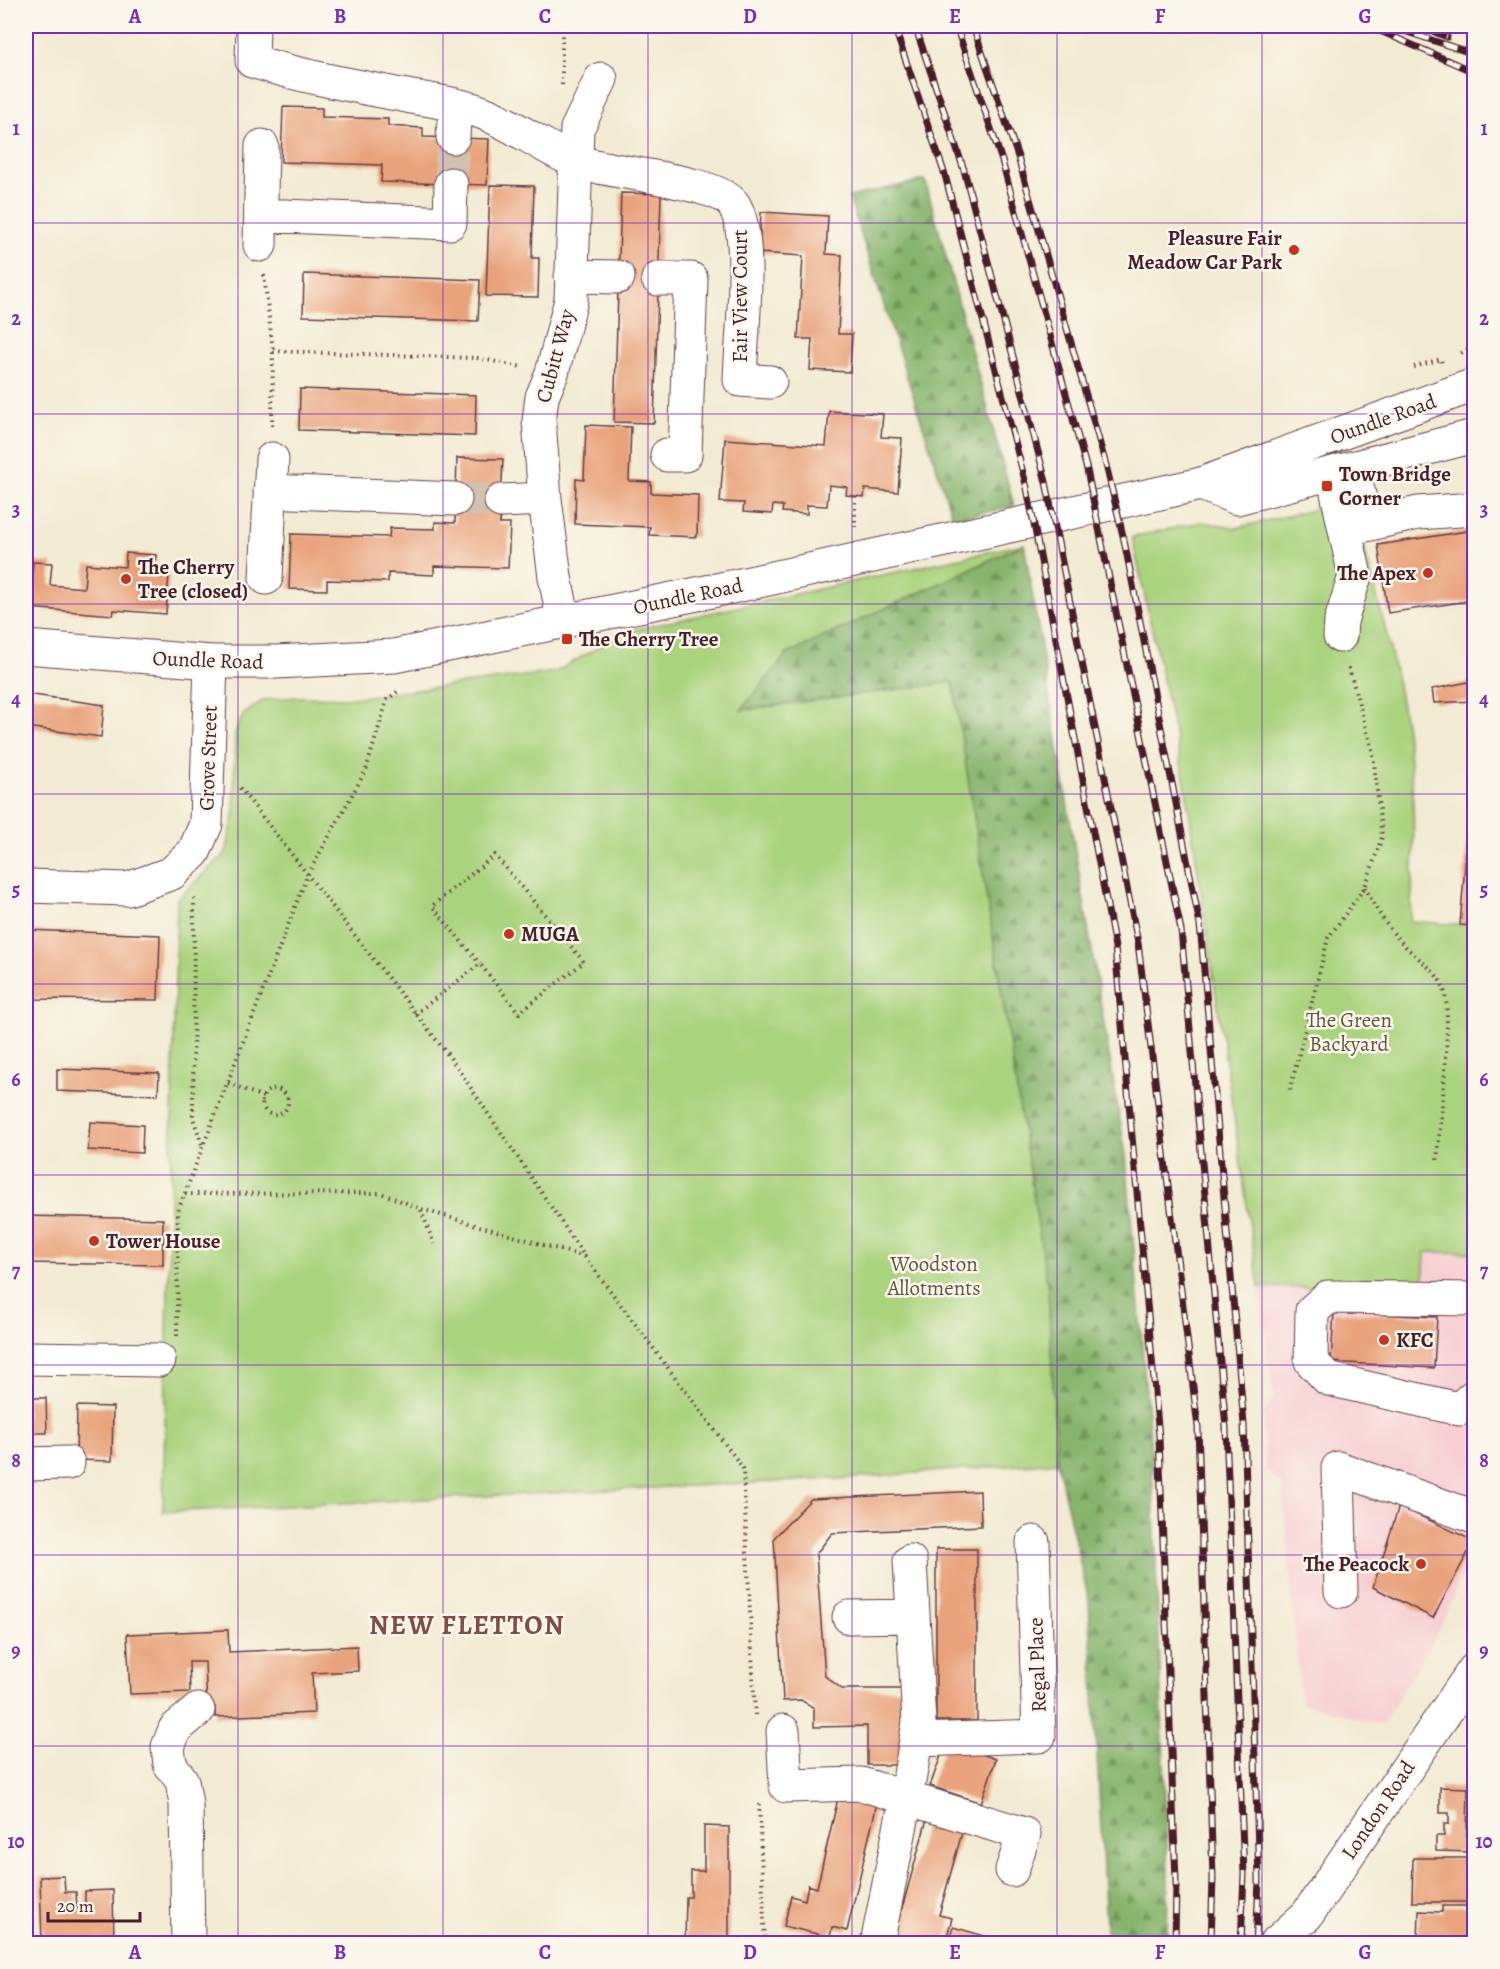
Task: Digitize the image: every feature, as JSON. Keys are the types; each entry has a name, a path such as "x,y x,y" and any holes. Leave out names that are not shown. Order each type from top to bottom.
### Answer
{"street":[{"path":"253,26 252,61 294,74 455,105 576,145 601,79"},
{"path":"453,138 455,105"},
{"name":"Fair View Court","path":"576,145 611,168 717,192 732,202 741,219 744,247 740,380 770,382"},
{"name":"Cubitt Way","path":"564,622 555,577 545,499 539,421 542,397 552,373 571,300 576,145"},
{"path":"262,146 260,230 450,223 451,184"},
{"path":"572,276 618,277"},
{"path":"658,279 691,279 685,455 667,455"},
{"name":"Oundle Road","path":"26,647 211,662 276,663 383,658 564,622 1201,484 1292,453 1474,385"},
{"name":"Oundle Road","path":"1292,453 1409,431 1474,413"},
{"name":"Oundle Road","path":"1201,484 1237,498 1474,436"},
{"path":"266,578 272,459"},
{"path":"1343,472 1366,525 1418,513 1474,510"},
{"path":"1340,636 1341,621 1355,576 1343,472"},
{"path":"270,491 456,499"},
{"path":"501,501 545,499"},
{"name":"Grove Street","path":"26,886 128,889 172,873 194,852 206,824 211,662"},
{"path":"1474,1299 1328,1297 1312,1311 1311,1361 1328,1379 1459,1409 1474,1396"},
{"path":"26,1358 159,1360"},
{"path":"26,1464 68,1463"},
{"path":"1341,1591 1338,1468 1474,1516"},
{"name":"Regal Place","path":"916,1740 1040,1736 1033,1542"},
{"path":"877,1944 919,1722 910,1561"},
{"path":"849,1617 913,1616"},
{"name":"London Road","path":"1275,1944 1307,1915 1474,1670"},
{"path":"188,1944 186,1804 182,1781 170,1764 168,1747 175,1729 198,1710"},
{"path":"769,1724 786,1786 861,1784 1024,1834 1012,1870"}],"path":[{"path":"260,230 273,351 272,459"},
{"path":"273,351 477,358 552,373"},
{"path":"855,496 855,528"},
{"path":"1290,1090 1328,938 1365,887 1382,837 1373,753 1340,636"},
{"path":"159,1360 177,1356 178,1211 307,876 366,770 387,700 398,691"},
{"path":"237,785 452,1060 585,1257 743,1468 769,1724"},
{"path":"194,852 193,1118 203,1148"},
{"path":"495,855 584,962 519,1013 480,964 432,906 495,855"},
{"path":"1365,887 1379,916 1404,946 1432,971 1444,988 1447,1014 1437,1162"},
{"path":"415,1014 480,964"},
{"path":"228,1083 262,1097"},
{"path":"269,1090 280,1090 286,1096 287,1104 280,1113 272,1114 264,1110 262,1097 269,1090"},
{"path":"185,1194 381,1193 421,1209 585,1257"},
{"path":"421,1209 434,1244"},
{"path":"759,1801 765,1944"}],"shaded area":[{"path":"1425,1252 1474,1252 1474,1546 1440,1628 1382,1725 1301,1703 1282,1484 1266,1470 1264,1413 1274,1398 1259,1287 1423,1289"}],"green space":[{"path":"925,180 1014,506 953,519 849,197"},
{"name":"The Green Backyard","path":"1349,490 1391,653 1409,752 1414,837 1410,921 1474,926 1474,1252 1425,1252 1423,1289 1259,1287 1184,777 1132,537 1202,522 1236,528 1326,507"},
{"name":"Woodston Allotments","path":"1024,544 787,654 742,710 953,682 1048,1289 1057,1462 852,1478 163,1512 177,899 226,853 234,815 235,733 243,715 263,700 299,697 354,698 556,672 624,632"},
{"path":"1024,544 1126,1156 1152,1462 1168,1875 1167,1943 1107,1943 1089,1601 1057,1462 1048,1289 953,682 741,710 787,654"}],"building":[{"path":"291,26 335,26 335,29 291,28"},
{"path":"283,107 322,108 322,117 388,119 388,126 423,128 423,137 489,139 487,185 381,182 382,165 281,162"},
{"path":"490,185 534,186 532,258 539,258 538,297 486,296"},
{"path":"621,193 661,194 654,423 614,422"},
{"path":"761,212 828,216 826,254 842,255 838,334 852,334 850,372 810,370 812,339 798,339 803,256 759,253"},
{"path":"304,274 480,280 478,321 303,316"},
{"path":"300,389 476,395 475,436 299,430"},
{"path":"829,411 883,414 881,437 902,438 898,492 865,489 864,497 846,495 847,487 829,485 827,506 807,505 807,514 782,512 783,506 773,505 772,514 743,512 744,503 720,502 725,439 826,446"},
{"path":"586,425 631,427 629,481 651,482 651,493 698,495 697,537 649,535 650,527 575,524 576,479 584,480"},
{"path":"457,458 503,459 500,524 510,524 508,568 434,566 434,575 388,573 388,582 327,580 327,590 289,589 291,534 389,537 390,528 435,529 435,522 455,523"},
{"name":"The Apex","path":"1474,530 1474,600 1388,613 1378,545"},
{"name":"The Cherry Tree (closed)","path":"126,553 156,555 154,572 169,573 166,614 114,610 113,615 30,608 33,562 52,563 50,585 84,588 86,564 125,567"},
{"path":"1474,681 1474,701 1434,703 1432,689"},
{"path":"26,694 104,705 101,737 26,727"},
{"path":"1468,828 1474,828 1474,926 1460,925"},
{"path":"26,930 160,935 158,1000 26,999"},
{"path":"57,1069 159,1073 158,1095 57,1091"},
{"path":"90,1122 143,1125 142,1153 88,1150"},
{"name":"Tower House","path":"26,1216 163,1219 163,1265 26,1263"},
{"name":"KFC","path":"1334,1312 1437,1317 1434,1368 1331,1362"},
{"path":"26,1398 46,1398 47,1433 26,1433"},
{"path":"77,1406 113,1407 112,1461 76,1460"},
{"path":"980,1491 981,1526 832,1533 816,1554 825,1676 842,1689 904,1689 903,1765 867,1765 867,1726 814,1727 814,1708 801,1700 783,1701 774,1538 811,1499"},
{"name":"The Peacock","path":"1399,1506 1474,1541 1433,1618 1373,1587"},
{"path":"936,1549 977,1549 977,1721 936,1721"},
{"path":"228,1630 229,1652 357,1646 358,1671 312,1673 314,1713 215,1717 215,1707 207,1707 205,1662 189,1662 190,1692 130,1694 127,1634"},
{"path":"946,1742 996,1759 981,1803 930,1786"},
{"path":"1440,1787 1468,1788 1467,1836 1474,1836 1474,1852 1436,1851 1436,1836 1444,1836 1444,1824 1449,1824 1449,1813 1440,1813"},
{"path":"839,1794 877,1803 847,1931 832,1927 830,1937 784,1926 791,1896 805,1900 808,1885 817,1888"},
{"path":"929,1812 965,1822 939,1915 952,1918 945,1944 892,1944"},
{"path":"704,1826 729,1827 729,1942 685,1942 686,1897 691,1897 691,1871 704,1871"},
{"path":"1413,1858 1474,1858 1474,1902 1412,1902"},
{"path":"64,1876 65,1892 76,1892 77,1908 85,1908 85,1891 113,1890 114,1944 42,1944 40,1877"},
{"path":"26,1905 29,1905 30,1944 26,1944"},
{"path":"1442,1906 1474,1906 1474,1944 1418,1944 1419,1911 1442,1912"},
{"path":"953,1927 1009,1943 1009,1944 948,1944"}],"tunnel":[{"path":"451,184 453,137"},
{"path":"455,499 501,501"}],"railway":[{"path":"894,26 945,175 1027,488 1115,947 1159,1437 1176,1881 1175,1944"},
{"path":"915,26 964,170 1046,482 1138,943 1198,1427 1213,1877 1211,1944"},
{"path":"956,26 1002,161 1087,470 1181,930 1226,1428 1244,1874 1241,1944"},
{"path":"973,26 1018,157 1106,465 1124,540 1200,925 1244,1424 1259,1880 1256,1944"},
{"path":"1369,26 1474,72"},
{"path":"1389,26 1474,54"},
{"path":"1420,26 1447,37"}],"place":[{"name":"Pleasure Fair Meadow Car Park","path":"1294,250"},
{"name":"Town Bridge Corner","path":"1327,486"},
{"name":"The Apex","path":"1428,573"},
{"name":"The Cherry Tree (closed)","path":"126,579"},
{"name":"The Cherry Tree","path":"567,639"},
{"name":"MUGA","path":"509,934"},
{"name":"Tower House","path":"94,1241"},
{"name":"KFC","path":"1384,1340"},
{"name":"The Peacock","path":"1421,1564"}],"district":[{"name":"NEW FLETTON","path":"467,1625"}]}
